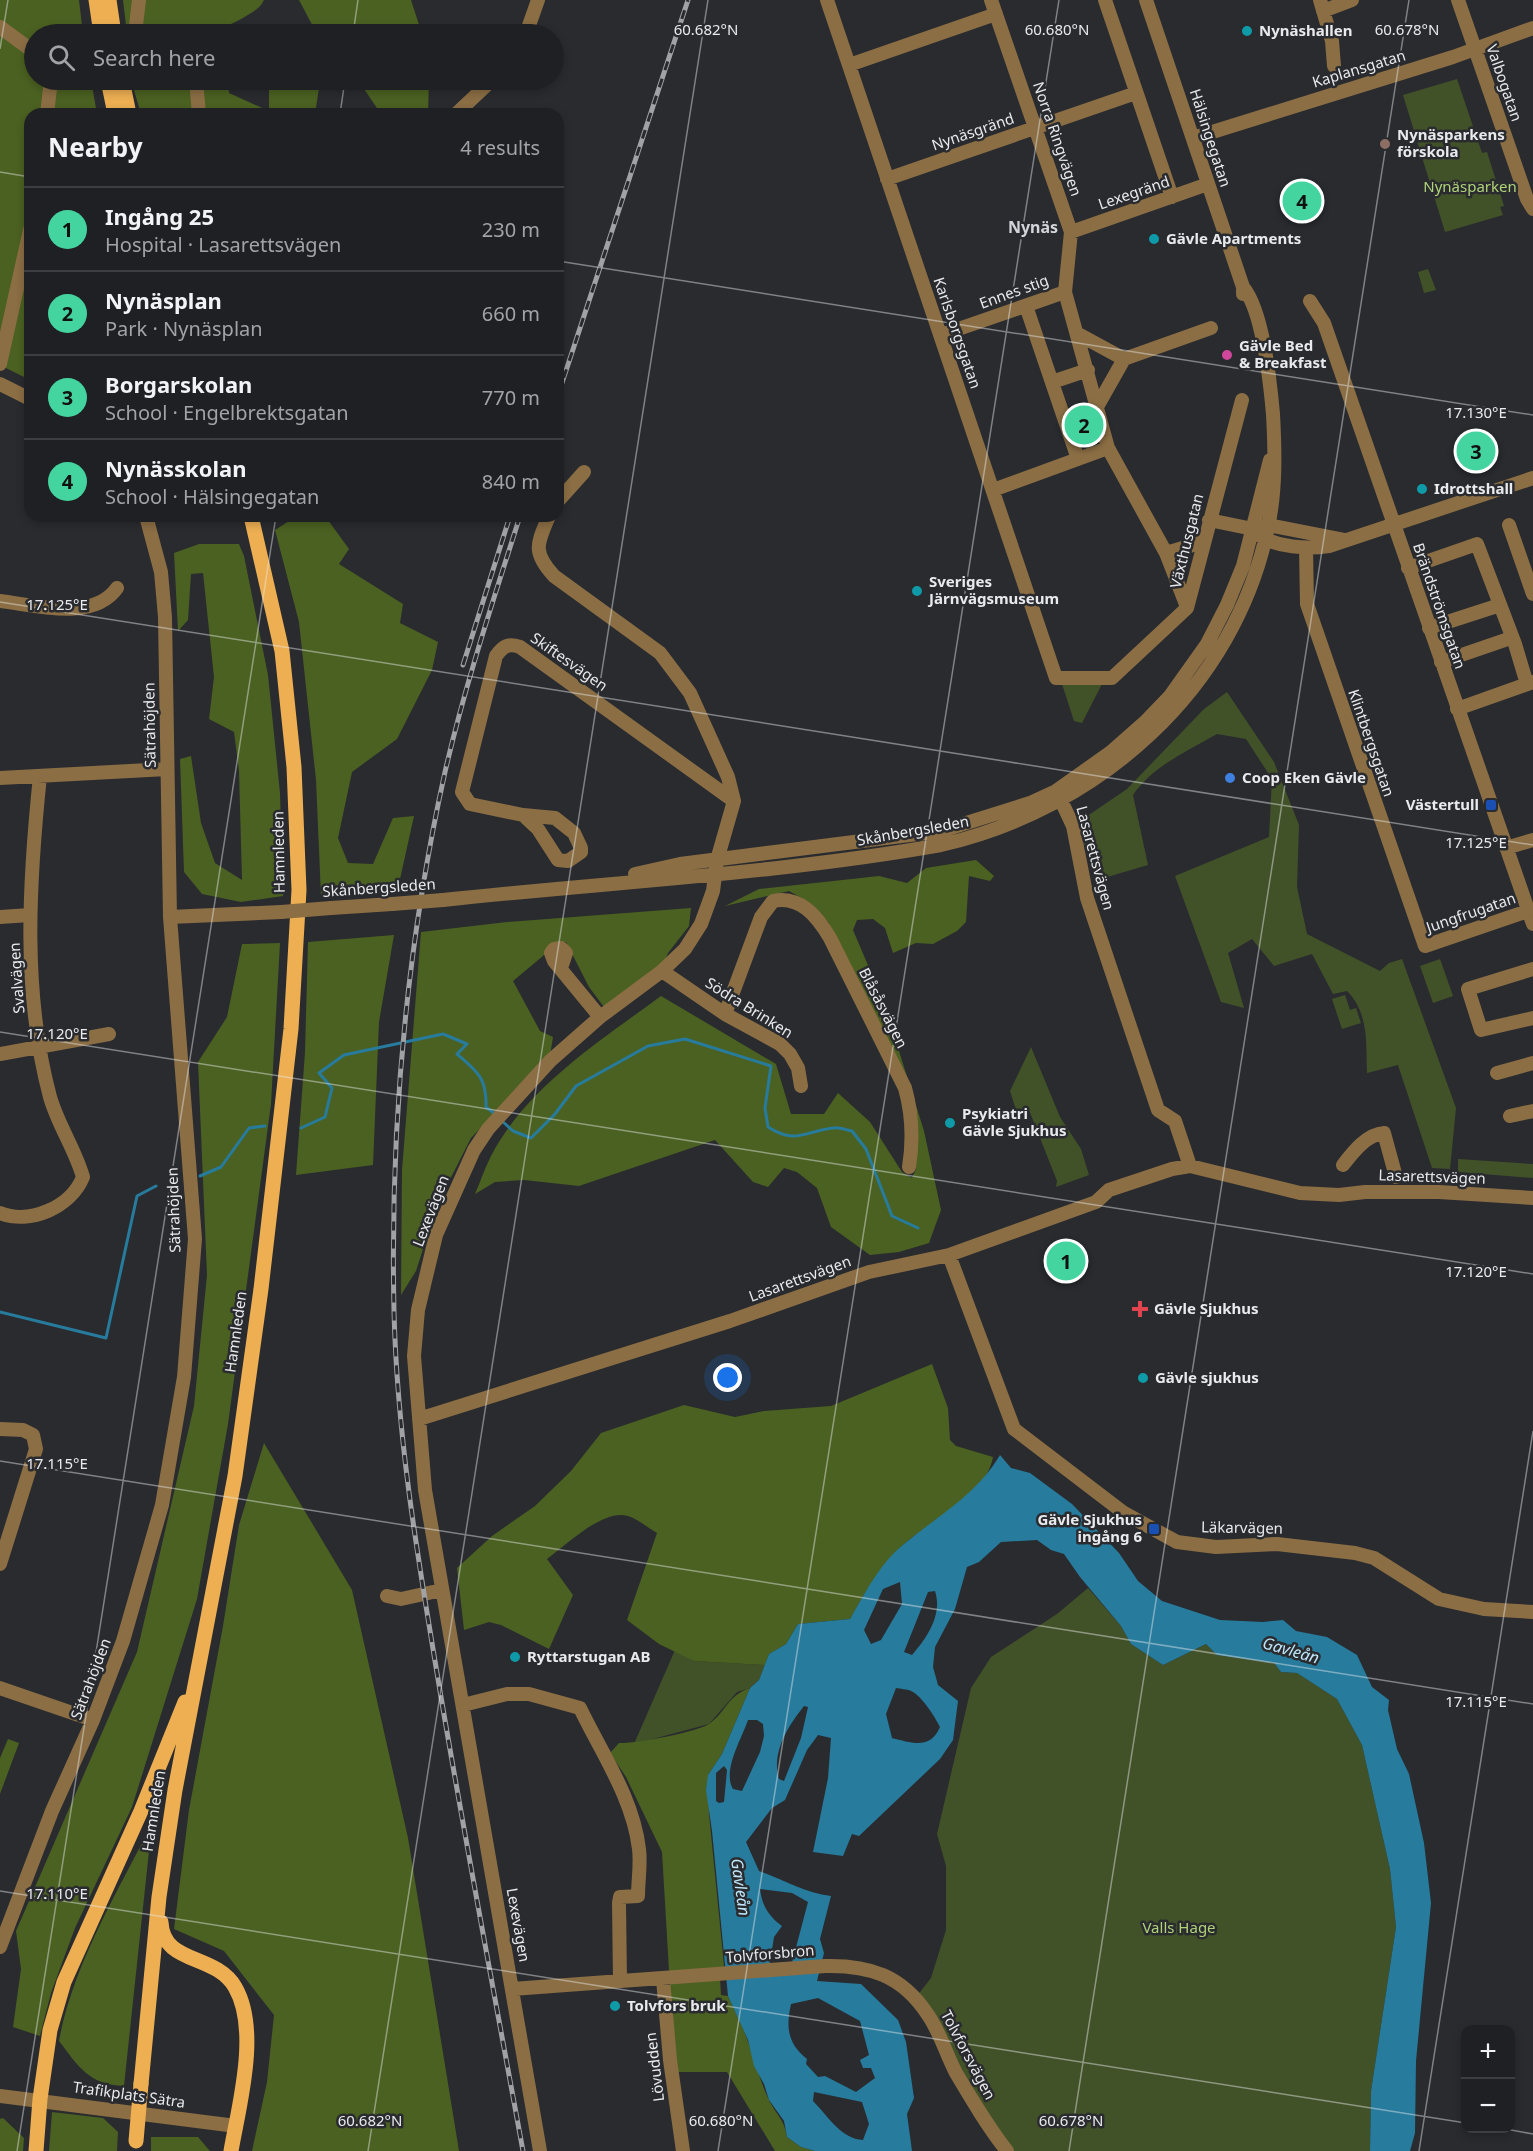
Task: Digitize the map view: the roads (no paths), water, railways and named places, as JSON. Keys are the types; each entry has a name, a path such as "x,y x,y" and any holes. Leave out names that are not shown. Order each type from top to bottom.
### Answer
{"main road":[{"path":"96,0 100,24"},
{"path":"109,0 113,24"},
{"path":"110,90 114,108"},
{"path":"124,90 128,108"},
{"name":"Hamnleden","path":"135,2146 159,1897 175,1790 235,1476 261,1289 291,1029 298,890 294,767 282,651 252,522"},
{"path":"36,2151 40,2099 50,2030 64,1982 148,1795 199,1669"},
{"path":"159,1897 161,1931 170,1947 222,1971 235,1987 243,2007 246,2047 231,2151"}],"street":[{"path":"136,24 139,0"},
{"path":"530,24 538,0"},
{"name":"Karlsborgsgatan","path":"827,0 1056,678"},
{"name":"Norra Ringvägen","path":"991,0 1071,232 1065,292"},
{"path":"1105,0 1172,197"},
{"name":"Hälsingegatan","path":"1146,0 1244,287 1243,297 1254,329 1261,340 1271,393 1274,450 1274,480 1268,525"},
{"path":"1334,66 1332,41 1321,5 1352,0"},
{"name":"Valbogatan","path":"1458,0 1527,199 1533,209"},
{"path":"849,65 996,14"},
{"path":"0,27 24,45"},
{"name":"Kaplansgatan","path":"1193,138 1475,49 1533,28"},
{"path":"48,108 50,90"},
{"path":"197,90 198,108"},
{"path":"462,108 481,90"},
{"name":"Nynäsgränd","path":"887,178 1136,93"},
{"name":"Lexegränd","path":"1071,232 1208,184"},
{"path":"0,364 24,257"},
{"path":"1065,292 1108,448 1166,553 1187,608"},
{"name":"Ennes stig","path":"941,335 1065,292"},
{"name":"Brändströmsgatan","path":"1311,301 1324,323 1531,917"},
{"path":"1026,306 1078,459"},
{"path":"1098,405 1124,359 1211,328"},
{"path":"1078,334 1124,359"},
{"path":"1052,382 1088,370"},
{"path":"0,384 24,396"},
{"name":"Växthusgatan","path":"1056,678 1112,678 1187,608 1242,400"},
{"path":"993,490 1108,448"},
{"name":"Hälsingegatan","path":"1253,530 1264,478 1274,450"},
{"path":"564,494 584,472"},
{"path":"1209,520 1253,530 1265,540 1306,548 1323,547 1394,526 1533,478"},
{"name":"Sätrahöjden","path":"0,1947 52,1810 93,1720 123,1641 162,1505 184,1377 195,1239 170,917 166,647 161,572 148,522"},
{"path":"547,522 538,545 539,560 554,576 660,653 690,693 728,777 734,801 717,860"},
{"path":"1253,530 1268,525 1345,540"},
{"name":"Skånbergsleden","path":"170,917 392,904 589,884 716,876 941,845 977,837 1117,765 1152,735 1204,673 1229,633 1250,586 1268,525"},
{"path":"1509,525 1533,594"},
{"name":"Skånbergsleden","path":"589,884 680,864 941,831 1059,796 1145,722 1191,668 1227,605 1253,530"},
{"path":"1166,553 1203,542"},
{"path":"1408,568 1477,544 1530,683 1457,709"},
{"name":"Klintbergsgatan","path":"1306,548 1306,604 1425,946"},
{"path":"0,601 66,608 86,607 102,602 117,588"},
{"path":"1429,628 1500,604"},
{"path":"1441,662 1511,638"},
{"name":"Skiftesvägen","path":"523,815 470,804 462,792 496,656 503,647 513,644 734,801"},
{"path":"0,778 167,769"},
{"name":"Svalvägen","path":"0,1213 15,1218 32,1217 49,1210 78,1190 83,1176 64,1136 50,1098 39,1047 32,979 30,915 40,776"},
{"name":"Lasarettsvägen","path":"1059,796 1073,826 1087,898 1158,1110 1175,1121 1190,1166"},
{"path":"1506,848 1533,840"},
{"name":"Lexevägen","path":"540,2151 425,1490 414,1356 418,1310 436,1235 474,1150 507,1106 550,1060 600,1017 662,971 685,949 701,924 716,876 717,860"},
{"name":"Blåsåsvägen","path":"725,1014 761,917 773,901 782,899 804,906 820,922 830,938 905,1088 909,1103 912,1152 909,1167"},
{"path":"0,917 30,915"},
{"name":"Jungfrugatan","path":"1425,946 1531,917"},
{"path":"561,968 600,1017"},
{"path":"1533,969 1468,989 1481,1030 1533,1018"},
{"name":"Södra Brinken","path":"662,971 725,1014 780,1044 798,1068 801,1086"},
{"path":"0,1054 109,1034"},
{"path":"1497,1073 1533,1063"},
{"path":"1510,1116 1533,1111"},
{"path":"1343,1165 1358,1147 1376,1133 1384,1133 1396,1176"},
{"name":"Lasarettsvägen","path":"419,1419 730,1322 869,1272 949,1255 1096,1202 1109,1190 1172,1169 1190,1166 1300,1193 1339,1195 1380,1191 1438,1192 1533,1198"},
{"name":"Läkarvägen","path":"949,1255 1014,1430 1124,1514 1178,1542 1216,1547 1277,1544 1355,1553 1374,1558 1439,1599 1484,1609 1533,1612"},
{"path":"0,1430 23,1430 33,1435 36,1449 0,1564"},
{"path":"387,1596 401,1599 441,1590"},
{"path":"0,1688 93,1720"},
{"path":"463,1705 507,1694 529,1694 580,1708 620,1785 634,1821 639,1851 638,1896 620,1897 620,1981"},
{"name":"Tolvforsvägen","path":"825,1966 852,1965 871,1969 907,1990 928,2015 956,2072 1007,2151"},
{"name":"Tolvforsbron","path":"663,1979 825,1966"},
{"path":"512,1989 663,1979"},
{"name":"Lövudden","path":"663,1979 670,2060 683,2151"},
{"name":"Trafikplats Sätra","path":"0,2096 40,2099 236,2126"},
{"name":"Trafikplats Sätra","path":"0,2103 18,2098"}],"water":[{"name":"Gavleån","path":"1000,1455 1011,1468 1030,1473 1072,1504 1119,1553 1138,1581 1162,1601 1220,1620 1263,1622 1283,1620 1296,1631 1327,1637 1357,1655 1372,1687 1389,1700 1388,1710 1397,1749 1409,1774 1424,1843 1431,1903 1416,2061 1415,2133 1410,2151 1370,2151 1371,2091 1396,1927 1390,1869 1362,1745 1337,1699 1297,1673 1281,1672 1274,1663 1217,1655 1206,1644 1163,1665 1131,1644 1121,1626 1064,1554 1051,1550 1037,1540 1001,1542 979,1562 967,1567 955,1609 935,1647 933,1667 938,1685 958,1701 953,1740 940,1759 859,1836 852,1834 843,1856 813,1852 828,1778 831,1738 818,1735 807,1750 785,1800 772,1808 746,1842 759,1871 803,1889 831,1896 820,1939 824,1953 817,1981 861,1984 898,2020 906,2042 914,2098 907,2114 912,2151 815,2151 801,2147 787,2137 784,2121 769,2100 764,2084 754,2066 748,2040 728,1996 706,1790 708,1775 722,1754 750,1688 759,1680 769,1654 786,1644 798,1624 850,1619 874,1579 895,1552 956,1504 980,1482","holes":["900,1582 902,1604 881,1640 871,1644 864,1630 883,1589","935,1591 937,1609 932,1626 912,1655 904,1652 928,1592","896,1688 909,1690 924,1702 940,1727 936,1734 926,1742 913,1743 892,1738 886,1714","804,1706 808,1707 801,1738 784,1781 779,1779 777,1759 792,1722","748,1720 757,1720 763,1724 764,1736 760,1752 742,1791 733,1789 730,1782 734,1754","724,1766 727,1770 724,1802 716,1801 716,1773","760,1889 792,1893 808,1902 789,1974 768,1974 774,1937 782,1926 769,1914 762,1900","818,1998 860,2021 869,2055 860,2060 863,2068 871,2068 875,2078 856,2092 825,2076 818,2077 806,2064 807,2059 795,2047 790,2034 791,2004","814,2092 862,2102 869,2124 863,2140 848,2136 835,2126 813,2101"]}],"waterway":[{"path":"301,1128 325,1117 332,1088 319,1073 344,1055 443,1034 467,1044 457,1054 470,1065 483,1082 486,1107 495,1114"},
{"path":"502,1121 513,1131 531,1138 555,1114 576,1086 648,1046 685,1039 771,1066 765,1108 768,1127 793,1136 835,1128 852,1131 866,1149 892,1216 918,1228"},
{"path":"200,1176 221,1167 249,1128 265,1126"},
{"path":"0,1312 106,1338 137,1196 156,1186"}],"railway":[{"path":"564,377 688,0"},
{"path":"463,665 508,522"},
{"path":"518,522 461,707 431,838 403,1040 393,1243 396,1359 404,1454 417,1549 460,1806 523,2151"}],"place":[{"name":"Nynäshallen","path":"1247,31"},
{"name":"Nynäsparkens förskola","path":"1385,144"},
{"name":"Nynässkolan","path":"1302,201"},
{"name":"Gävle Apartments","path":"1154,239"},
{"name":"Gävle Bed & Breakfast","path":"1227,355"},
{"name":"Nynäsplan","path":"1084,425"},
{"name":"Borgarskolan","path":"1476,451"},
{"name":"Idrottshall","path":"1422,489"},
{"name":"Sveriges Järnvägsmuseum","path":"917,591"},
{"name":"Coop Eken Gävle","path":"1230,778"},
{"name":"Västertull","path":"1491,805"},
{"name":"Psykiatri Gävle Sjukhus","path":"950,1123"},
{"name":"Ingång 25","path":"1066,1261"},
{"name":"Gävle Sjukhus","path":"1140,1309"},
{"name":"Gävle sjukhus","path":"1143,1378"},
{"name":"Gävle Sjukhus ingång 6","path":"1154,1529"},
{"name":"Ryttarstugan AB","path":"515,1657"},
{"name":"Tolvfors bruk","path":"615,2006"}],"district":[{"name":"Nynäs","path":"1033,227"}],"park label":[{"name":"Nynäsparken","path":"1470,187"},
{"name":"Valls Hage","path":"1179,1928"}]}
